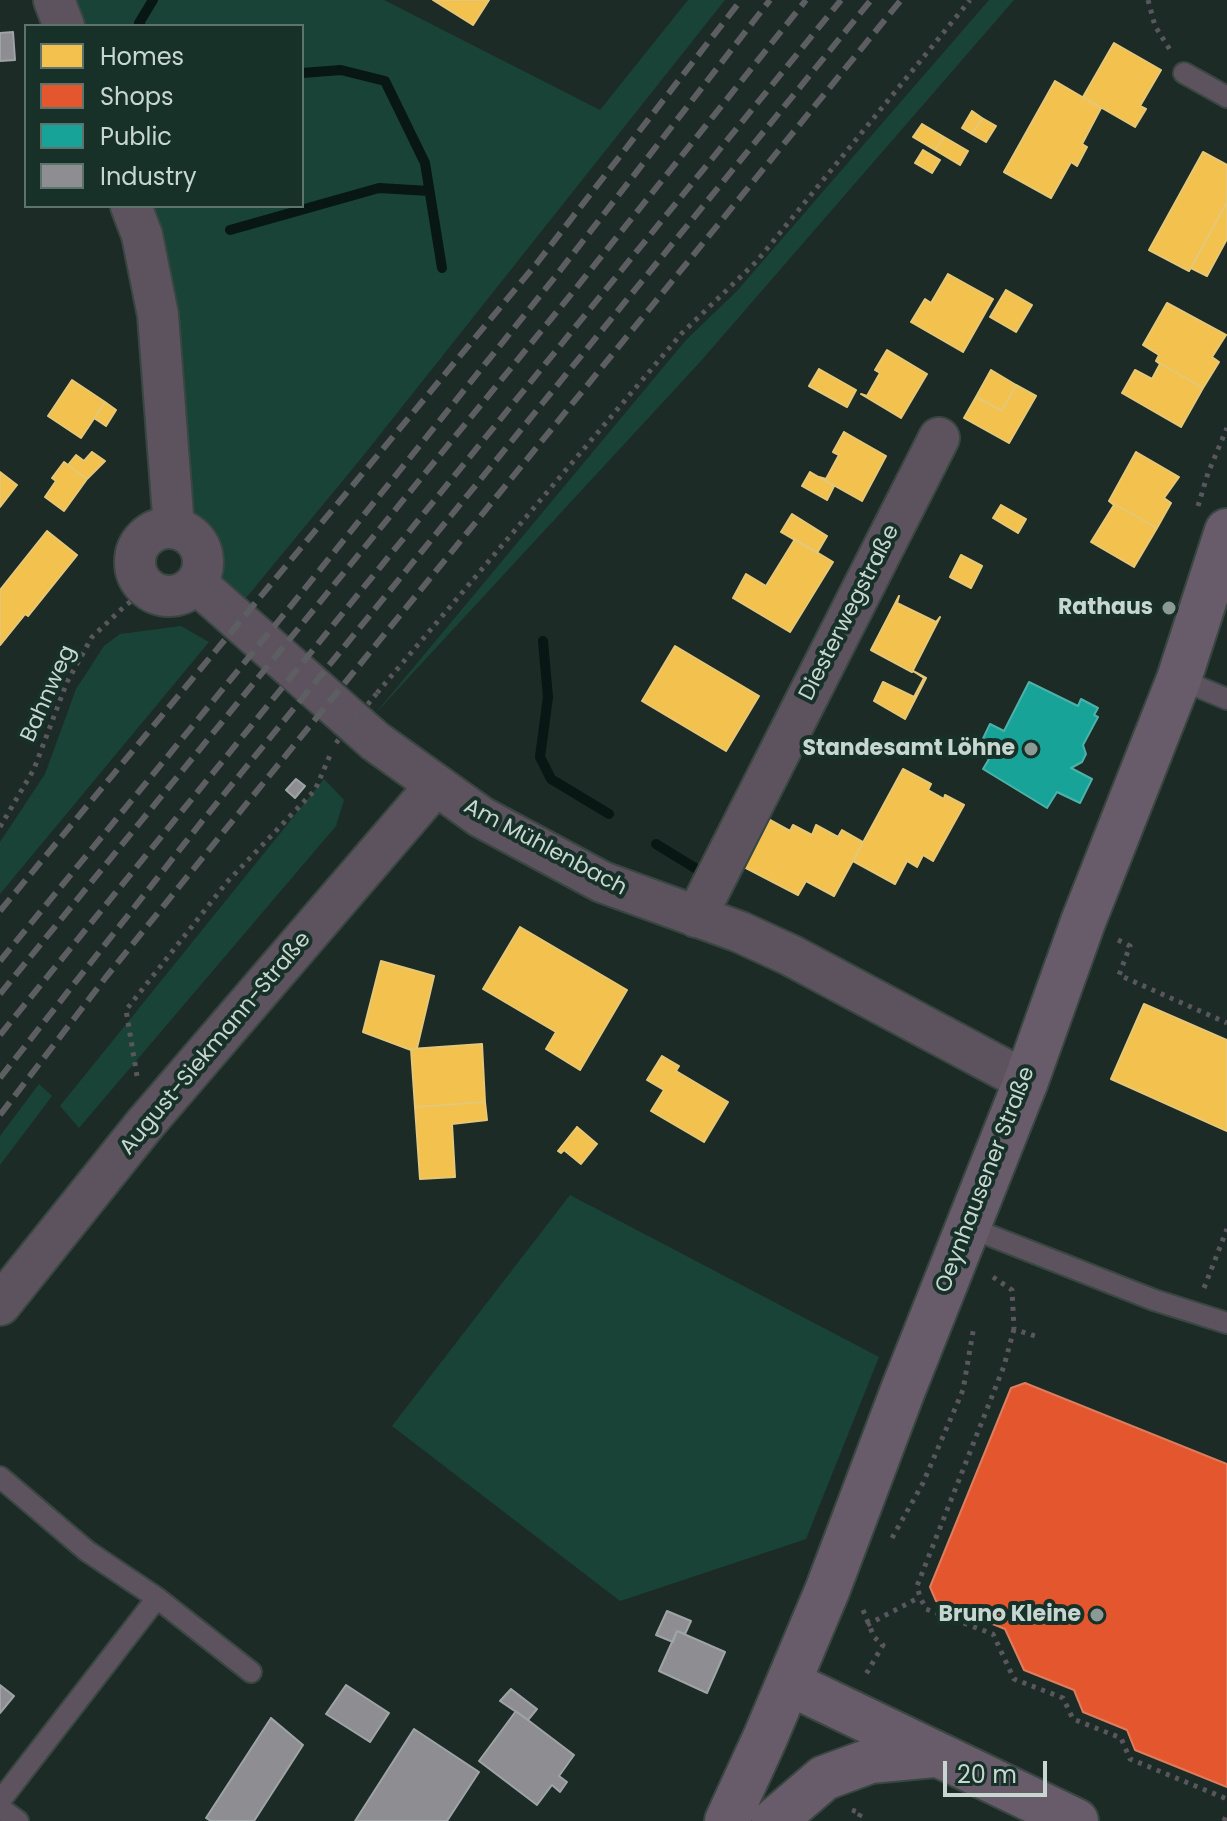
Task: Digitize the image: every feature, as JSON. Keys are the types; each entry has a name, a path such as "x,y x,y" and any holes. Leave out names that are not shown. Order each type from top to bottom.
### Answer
{"main road":[{"name":"Oeynhausener Straße","path":"727,1821 789,1683 1026,1081 1083,922 1179,679 1227,531"},
{"path":"789,1683 1076,1821"},
{"path":"774,1821 824,1778 870,1761 934,1755"}],"street":[{"path":"54,0 63,24"},
{"path":"132,208 142,235 158,315 174,528"},
{"name":"Diesterwegstraße","path":"696,917 939,438"},
{"path":"161,528 174,528 193,537 203,554 204,564 196,583 179,595 168,597 148,589 139,580 135,568 135,555 141,543 150,533 161,528"},
{"name":"Am Mühlenbach","path":"196,583 375,741 481,817 602,882 740,932 790,955 1026,1081"},
{"name":"August-Siekmann-Straße","path":"0,1305 145,1124 436,785"}],"lane":[{"path":"1184,73 1227,97"},
{"path":"1179,679 1227,699"},
{"path":"968,1227 1154,1300 1227,1323"},
{"path":"0,1477 87,1551 157,1598 251,1672"},
{"path":"0,1801 157,1598"},
{"path":"0,1808 18,1821"}],"path":[{"path":"145,1124 126,1010 227,882 315,790 336,743 377,693 682,333 757,261 970,0"},
{"path":"1148,0 1155,26 1184,73"},
{"name":"Bahnweg","path":"0,827 34,769 67,682 92,637 148,589"},
{"path":"1111,937 1130,946 1119,975 1227,1023"},
{"path":"1195,1312 1227,1229"},
{"path":"989,1289 1009,1242"},
{"path":"993,1277 1012,1290 1014,1329 1004,1366 917,1586 920,1597 926,1609 993,1634 1014,1679 1063,1698 1073,1719 1121,1738 1130,1759 1227,1799"},
{"path":"886,1550 923,1483 963,1390 974,1326 979,1314"},
{"path":"1014,1329 1035,1336"},
{"path":"867,1625 920,1597"},
{"path":"865,1598 862,1609 867,1625 883,1645"},
{"path":"1224,1821 1227,1814"}],"green space":[{"path":"70,0 384,0 600,110 688,0 725,0 363,456 241,604 219,578 214,549 193,516 144,208 304,208 304,24 78,24"},
{"path":"989,0 1014,0 700,362 374,715 686,340 736,292"},
{"path":"181,626 209,642 0,894 0,842 45,774 76,689 104,646 120,634"},
{"path":"324,779 344,800 336,826 79,1128 60,1106"},
{"path":"39,1084 52,1096 0,1165 0,1136"},
{"path":"570,1195 879,1357 806,1539 620,1601 392,1426"}],"building: Homes":[{"path":"433,0 489,0 473,25"},
{"path":"1114,43 1161,70 1140,106 1146,109 1135,127 1083,97"},
{"path":"1055,81 1101,108 1082,144 1087,147 1077,166 1071,162 1051,198 1004,172"},
{"path":"972,111 982,118 972,134 962,128"},
{"path":"982,118 996,126 986,142 972,134"},
{"path":"922,124 944,137 935,150 913,137"},
{"path":"944,137 968,151 960,165 935,150"},
{"path":"923,150 940,160 932,173 915,163"},
{"path":"1203,152 1227,165 1227,202 1189,271 1149,250"},
{"path":"1227,202 1227,239 1207,276 1191,268"},
{"path":"948,274 993,299 963,352 911,322 925,299 931,303"},
{"path":"1006,290 1032,305 1016,332 990,317"},
{"path":"1167,303 1226,335 1212,357 1219,362 1203,388 1156,361 1159,355 1143,345"},
{"path":"887,350 927,374 901,418 861,394 867,396 880,373 875,370"},
{"path":"1156,361 1203,388 1181,427 1122,393 1135,370 1152,379 1160,364"},
{"path":"819,369 856,390 847,407 809,386"},
{"path":"991,370 1016,385 1002,411 976,397"},
{"path":"72,380 105,402 81,438 48,416"},
{"path":"1016,385 1036,396 1009,443 964,418 976,397 1002,411"},
{"path":"105,402 116,410 106,426 94,418"},
{"path":"844,432 886,456 862,501 819,477 826,479 839,455 833,452"},
{"path":"92,452 105,461 87,479 68,465 76,455 84,461"},
{"path":"1136,452 1179,477 1164,498 1171,503 1157,528 1109,501"},
{"path":"64,462 87,479 64,511 45,497 56,481 52,478"},
{"path":"0,472 17,485 0,507"},
{"path":"810,472 834,486 827,500 802,486"},
{"path":"1109,501 1157,528 1134,567 1091,542 1114,505"},
{"path":"1001,505 1026,519 1018,533 993,518"},
{"path":"792,514 827,536 817,553 781,532"},
{"path":"47,531 77,555 28,616 25,614 0,645 0,590"},
{"path":"795,539 833,562 790,632 733,598 746,574 766,586"},
{"path":"961,555 982,566 971,588 950,577"},
{"path":"899,596 897,603 936,622 940,617 912,672 871,650"},
{"path":"675,646 759,696 726,751 642,701"},
{"path":"913,671 926,678 905,719 874,701 883,682 914,697 924,678"},
{"path":"903,769 931,784 928,790 964,805 933,861 923,855 917,867 907,861 895,884 853,861"},
{"path":"770,820 790,831 793,825 812,835 816,825 838,837 842,830 863,842 834,896 806,881 798,895 744,867"},
{"path":"520,927 627,990 580,1070 546,1049 556,1032 483,989"},
{"path":"381,961 434,976 417,1048 411,1050 363,1032"},
{"path":"1144,1004 1227,1040 1227,1131 1111,1079"},
{"path":"482,1044 485,1102 415,1107 411,1049"},
{"path":"662,1056 679,1066 676,1071 728,1102 704,1142 651,1111 664,1090 647,1080"},
{"path":"485,1102 487,1120 452,1124 455,1177 420,1179 415,1107"},
{"path":"577,1127 597,1144 581,1164 564,1150 561,1153 558,1151"}],"building: Shops":[{"path":"1025,1383 1227,1464 1227,1787 1135,1750 1127,1730 1083,1712 1074,1690 1024,1670 1005,1629 936,1601 930,1587 1011,1388"}],"building: Public":[{"name":"Standesamt Löhne","path":"1029,682 1078,706 1081,699 1098,708 1094,715 1098,717 1083,745 1086,754 1082,762 1071,768 1092,779 1080,803 1057,792 1047,808 983,769 989,759 976,753 990,724 1004,731"}],"building: Industry":[{"path":"13,32 15,60 0,61 0,33"},
{"path":"296,779 305,786 295,798 286,790"},
{"path":"667,1611 691,1621 685,1634 677,1631 673,1642 656,1635"},
{"path":"677,1631 725,1652 707,1693 659,1671"},
{"path":"0,1685 14,1696 0,1713"},
{"path":"346,1685 389,1713 370,1742 326,1714"},
{"path":"511,1689 537,1709 528,1720 500,1701"},
{"path":"516,1711 574,1755 559,1776 567,1782 560,1792 552,1785 537,1805 479,1761"},
{"path":"271,1718 303,1745 254,1821 211,1821 206,1818"},
{"path":"414,1729 479,1772 447,1821 355,1821"}],"waterway":[{"path":"140,24 153,0"},
{"path":"304,73 341,70 385,81 425,163 442,268"},
{"path":"230,230 379,188 429,191"},
{"path":"543,641 548,697 540,757 551,779 609,814"},
{"path":"656,844 700,871"}],"railway":[{"path":"0,911 537,263 741,0"},
{"path":"0,961 555,277 770,0"},
{"path":"0,994 573,292 806,0"},
{"path":"0,1035 841,0"},
{"path":"0,1078 203,820 871,0"},
{"path":"0,1115 106,977 901,0"}],"place":[{"name":"Rathaus","path":"1169,608"},
{"name":"Standesamt Löhne","path":"1031,749"},
{"name":"Bruno Kleine","path":"1097,1615"}]}
